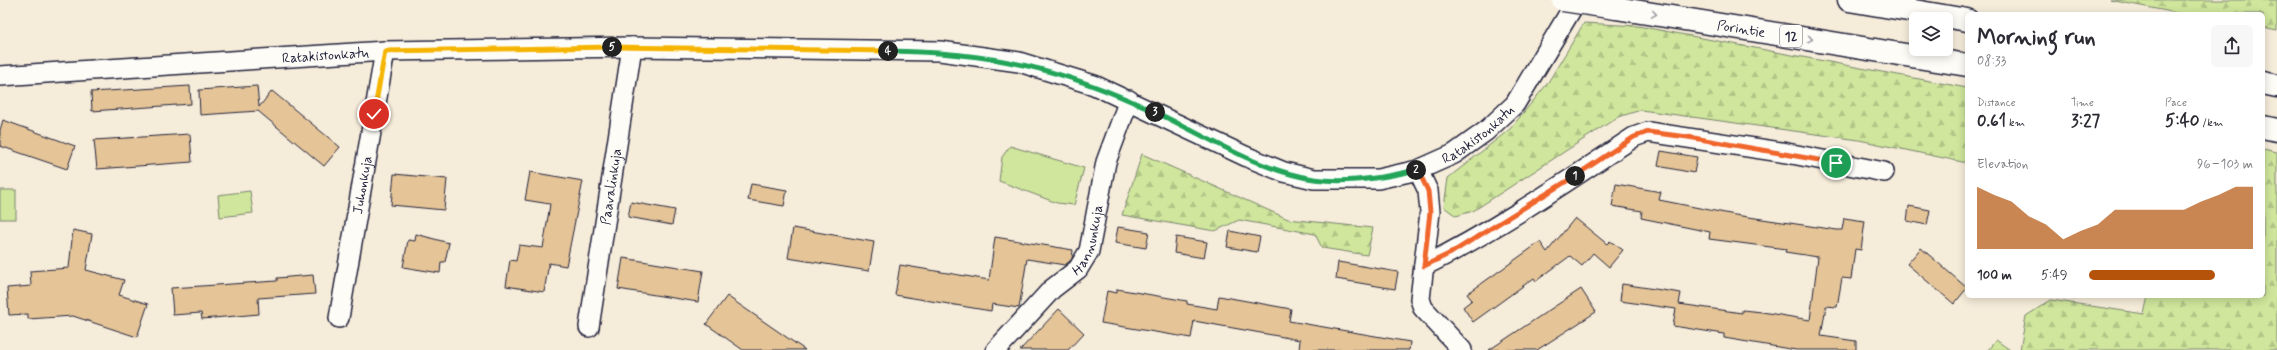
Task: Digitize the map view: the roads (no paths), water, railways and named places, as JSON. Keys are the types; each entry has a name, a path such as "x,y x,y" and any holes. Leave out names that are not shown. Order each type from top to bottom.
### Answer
{"highway":[{"name":"Porintie","path":"1563,0 1965,65"},
{"path":"1849,0 1965,20"},
{"path":"2265,83 2277,86"},
{"path":"2265,127 2277,130"}],"street":[{"name":"Ratakistonkatu","path":"0,76 385,51 632,47 948,52 1019,62 1063,74 1129,100 1246,156 1284,172 1314,179 1378,179 1418,170 1454,154 1486,132 1515,104 1577,0"},
{"name":"Paavalinkuja","path":"589,327 632,47"},
{"name":"Juhonkuja","path":"339,318 385,51"},
{"name":"Hannunkuja","path":"996,350 1052,289 1078,269 1088,251 1106,162 1129,100"},
{"path":"1424,266 1451,253 1527,207 1634,137 1648,132 1787,153 1884,172"},
{"path":"1418,170 1428,191 1430,212 1424,266 1420,285 1420,299 1422,308 1462,350"}]}
